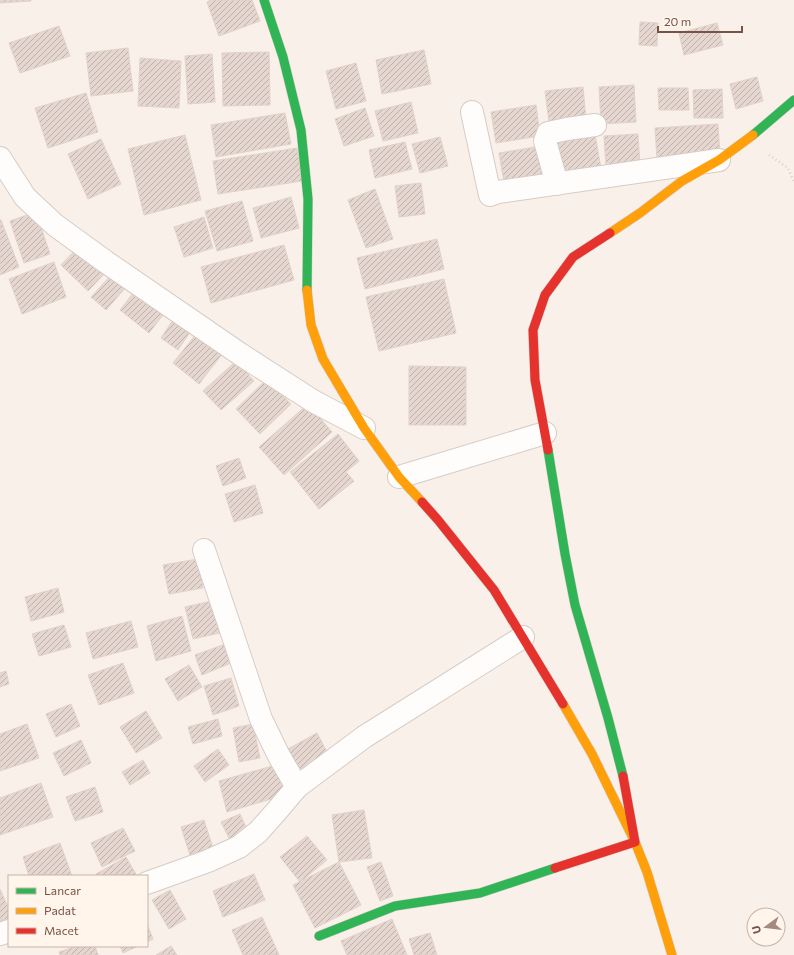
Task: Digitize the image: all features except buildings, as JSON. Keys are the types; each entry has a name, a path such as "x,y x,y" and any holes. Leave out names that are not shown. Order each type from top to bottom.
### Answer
{"street":[{"path":"264,0 283,56 301,130 308,199 307,290 311,325 323,359 364,428 399,477 438,520 494,590 566,708 592,754 635,842 647,872 672,955"},
{"path":"635,842 624,779 575,605 535,380 533,330 545,295 573,257 640,213 682,181 719,160 756,133 794,100"},
{"path":"472,112 490,195 498,192 719,160"},
{"path":"557,184 545,142 548,134 567,129 595,125"},
{"path":"0,158 8,186 25,197 55,225 240,354 313,401 364,428"},
{"path":"399,477 545,433"},
{"path":"204,550 261,719 279,756 297,787"},
{"path":"148,882 208,861 239,847 258,832 297,787 364,737 523,637"},
{"path":"319,936 396,906 480,893 635,842"}],"path":[{"path":"756,133 762,151 788,168 794,182"}],"traffic: fast":[{"path":"264,0 283,57 301,130 308,199 307,290"},
{"path":"753,135 794,100"},
{"path":"548,450 575,605 608,718 623,776"},
{"path":"319,936 395,906 480,893 555,868"}],"traffic: slow":[{"path":"610,233 640,213 682,181 719,160 753,135"},
{"path":"307,290 311,325 323,359 364,428 399,477 422,502"},
{"path":"563,704 592,754 635,842 647,872 672,955"}],"traffic: jam":[{"path":"548,450 535,380 533,330 545,295 573,257 610,233"},
{"path":"422,502 494,590 563,704"},
{"path":"555,868 635,842 623,776"}]}
